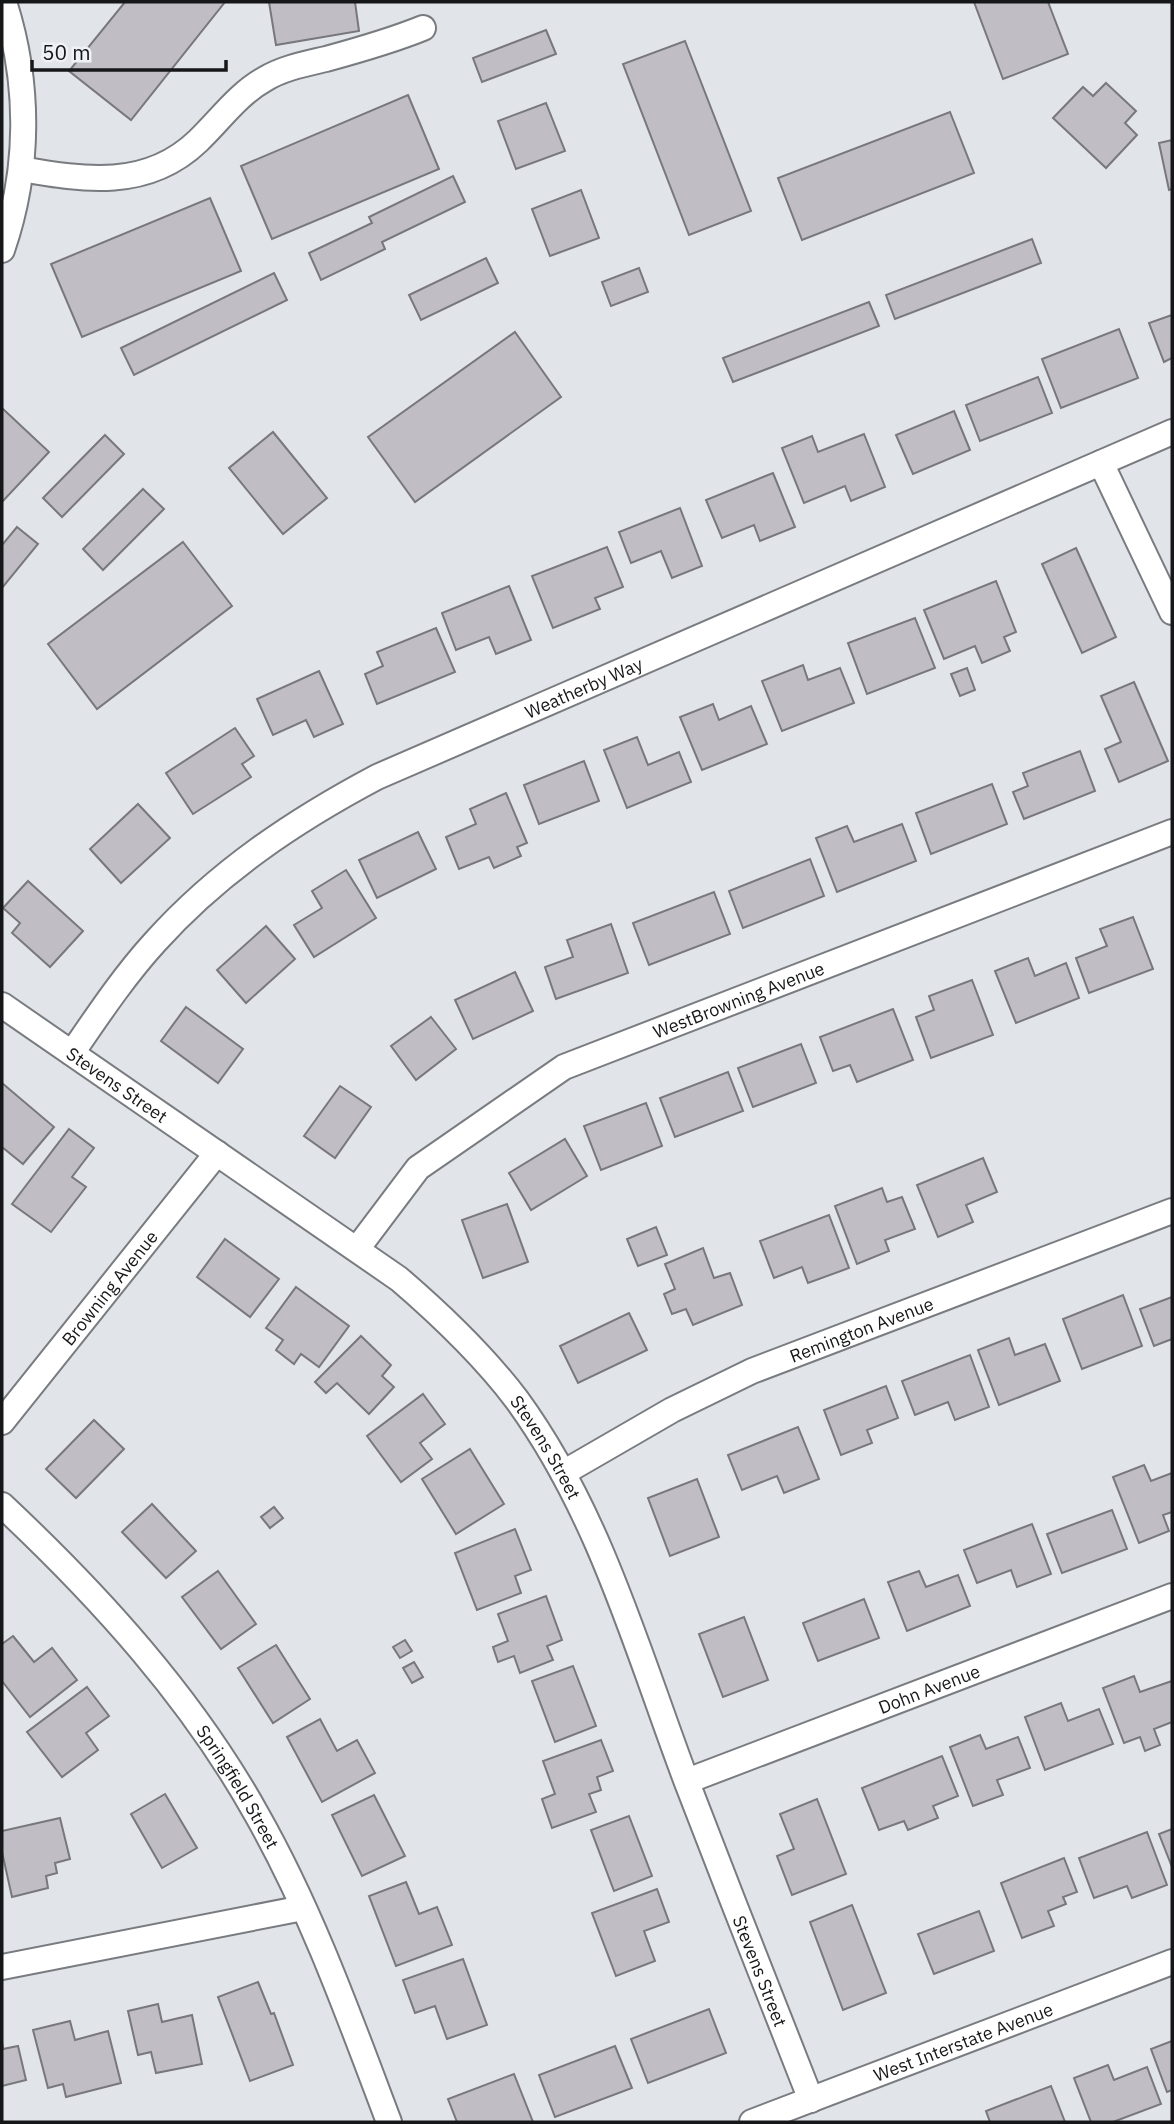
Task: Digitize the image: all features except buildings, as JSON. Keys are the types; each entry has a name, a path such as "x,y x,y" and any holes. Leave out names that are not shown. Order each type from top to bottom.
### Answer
{"street":[{"path":"2,250 15,205 24,138 24,106 19,66 5,11"},
{"path":"21,169 54,175 106,179 150,171 196,144 239,99 266,78 423,28"},
{"name":"Weatherby Way","path":"72,1053 131,970 181,915 250,855 328,803 377,777 1172,432"},
{"path":"1101,463 1172,612"},
{"name":"WestBrowning Avenue","path":"357,1249 418,1168 564,1067 1172,832"},
{"name":"Stevens Street","path":"2,1006 399,1279 467,1342 516,1400 542,1437 603,1552 687,1781 811,2100"},
{"name":"Browning Avenue","path":"2,1422 218,1153"},
{"name":"Remington Avenue","path":"563,1474 672,1410 752,1371 1172,1211"},
{"name":"Springfield Street","path":"2,1505 84,1587 176,1693 230,1769 257,1815 303,1908 389,2122"},
{"name":"Dohn Avenue","path":"687,1781 1172,1596"},
{"path":"2,1967 303,1908"},
{"name":"West Interstate Avenue","path":"752,2122 1172,1962"}]}
